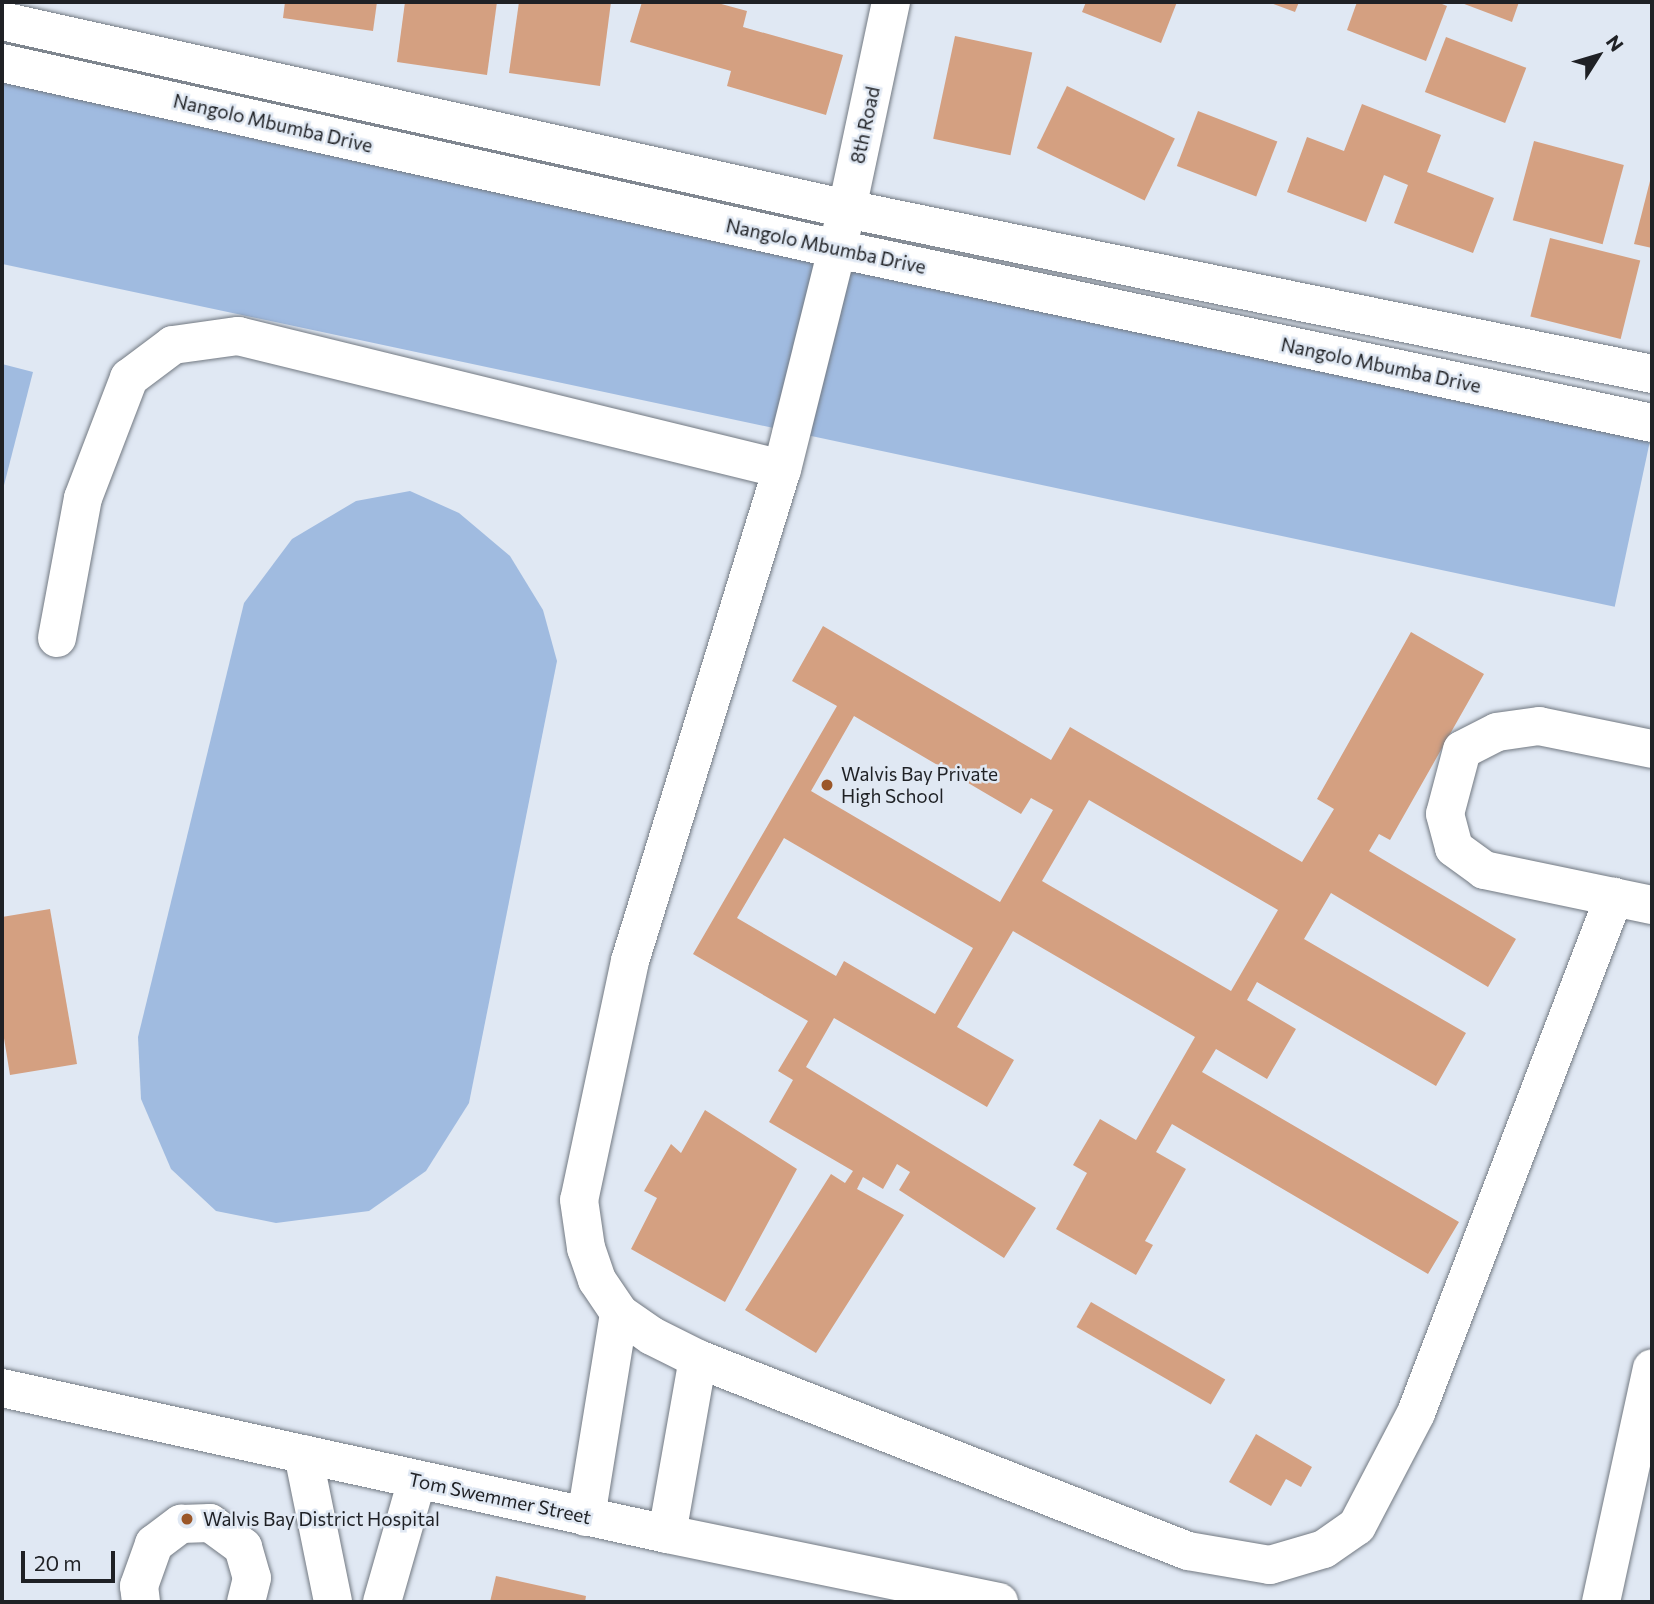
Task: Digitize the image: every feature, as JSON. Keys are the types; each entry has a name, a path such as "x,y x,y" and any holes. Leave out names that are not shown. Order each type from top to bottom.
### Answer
{"street":[{"name":"8th Road","path":"619,1313 597,1280 586,1248 579,1200 630,961 782,469 848,209 891,2"},
{"name":"Nangolo Mbumba Drive","path":"2,21 848,209 1652,374"},
{"name":"Nangolo Mbumba Drive","path":"2,63 837,249 1652,423"},
{"path":"57,638 83,498 130,378 173,345 238,336 782,469"},
{"path":"1652,750 1539,726 1497,732 1462,750 1445,814 1454,848 1485,870 1652,905"},
{"path":"586,1517 619,1313 652,1336 698,1360 1188,1551 1270,1565 1324,1549 1357,1526 1416,1413 1614,897"},
{"path":"667,1534 698,1360"},
{"path":"1601,1602 1652,1369"},
{"name":"Tom Swemmer Street","path":"2,1388 586,1517 999,1602"},
{"path":"303,1454 333,1602"},
{"path":"382,1602 417,1480"},
{"path":"141,1602 139,1586 154,1544 181,1524 210,1522 243,1547 252,1578 246,1602"}],"shaded area":[{"path":"2,80 1652,431 1615,607 2,264"},
{"path":"2,364 33,372 2,493"},
{"path":"410,491 459,513 510,556 543,610 557,661 469,1103 426,1171 369,1211 276,1223 216,1211 171,1169 141,1099 138,1037 244,603 292,539 356,501"}],"building":[{"path":"285,2 377,2 373,31 283,18"},
{"path":"405,2 497,2 487,75 397,62"},
{"path":"519,2 611,2 600,86 509,73"},
{"path":"642,2 714,2 747,11 743,27 843,55 826,115 727,86 731,71 630,42"},
{"path":"1086,2 1177,2 1161,43 1082,12"},
{"path":"1268,2 1299,2 1295,12"},
{"path":"1357,2 1437,2 1447,6 1426,61 1347,30"},
{"path":"1459,2 1519,2 1512,22"},
{"path":"955,36 1032,52 1010,155 933,139"},
{"path":"1446,37 1526,68 1505,123 1425,92"},
{"path":"1067,86 1175,139 1145,201 1037,148"},
{"path":"1362,104 1441,135 1427,172 1494,198 1473,253 1394,223 1408,185 1384,175 1366,222 1287,192 1307,137 1344,151"},
{"path":"1198,111 1277,141 1256,197 1177,166"},
{"path":"1534,141 1624,165 1603,244 1513,220"},
{"path":"1652,178 1652,248 1634,244"},
{"path":"1550,238 1640,260 1621,339 1530,317"},
{"path":"823,626 1051,760 1070,727 1302,862 1334,809 1317,799 1411,632 1484,674 1390,840 1379,834 1369,851 1516,939 1488,987 1331,893 1304,939 1466,1033 1436,1086 1257,982 1247,1000 1296,1029 1267,1079 1216,1049 1202,1072 1459,1222 1428,1274 1172,1124 1156,1152 1186,1169 1145,1241 1153,1245 1136,1275 1056,1229 1087,1173 1073,1165 1100,1119 1136,1140 1195,1037 1013,931 957,1027 1014,1060 987,1107 834,1018 806,1067 1036,1208 1004,1258 899,1190 910,1172 897,1164 883,1189 863,1177 857,1189 904,1215 816,1353 745,1310 831,1174 845,1183 853,1171 769,1122 793,1080 778,1071 808,1021 693,954 837,706 792,681","holes":["854,716 1021,814 1031,798 1053,810 1000,902 811,791","1089,800 1278,910 1231,991 1042,881","784,838 973,948 935,1014 844,961 836,976 737,918"]},
{"path":"50,909 77,1064 10,1075 2,1026 2,917"},
{"path":"705,1110 797,1169 725,1302 631,1249 657,1198 644,1191 671,1144 681,1153"},
{"path":"1091,1302 1225,1380 1211,1405 1076,1327"},
{"path":"1256,1434 1312,1467 1301,1487 1286,1479 1271,1506 1229,1482"},
{"path":"496,1576 586,1596 585,1602 490,1602"}],"place":[{"name":"Walvis Bay Private High School","path":"827,785"},
{"name":"Walvis Bay District Hospital","path":"187,1519"}]}
